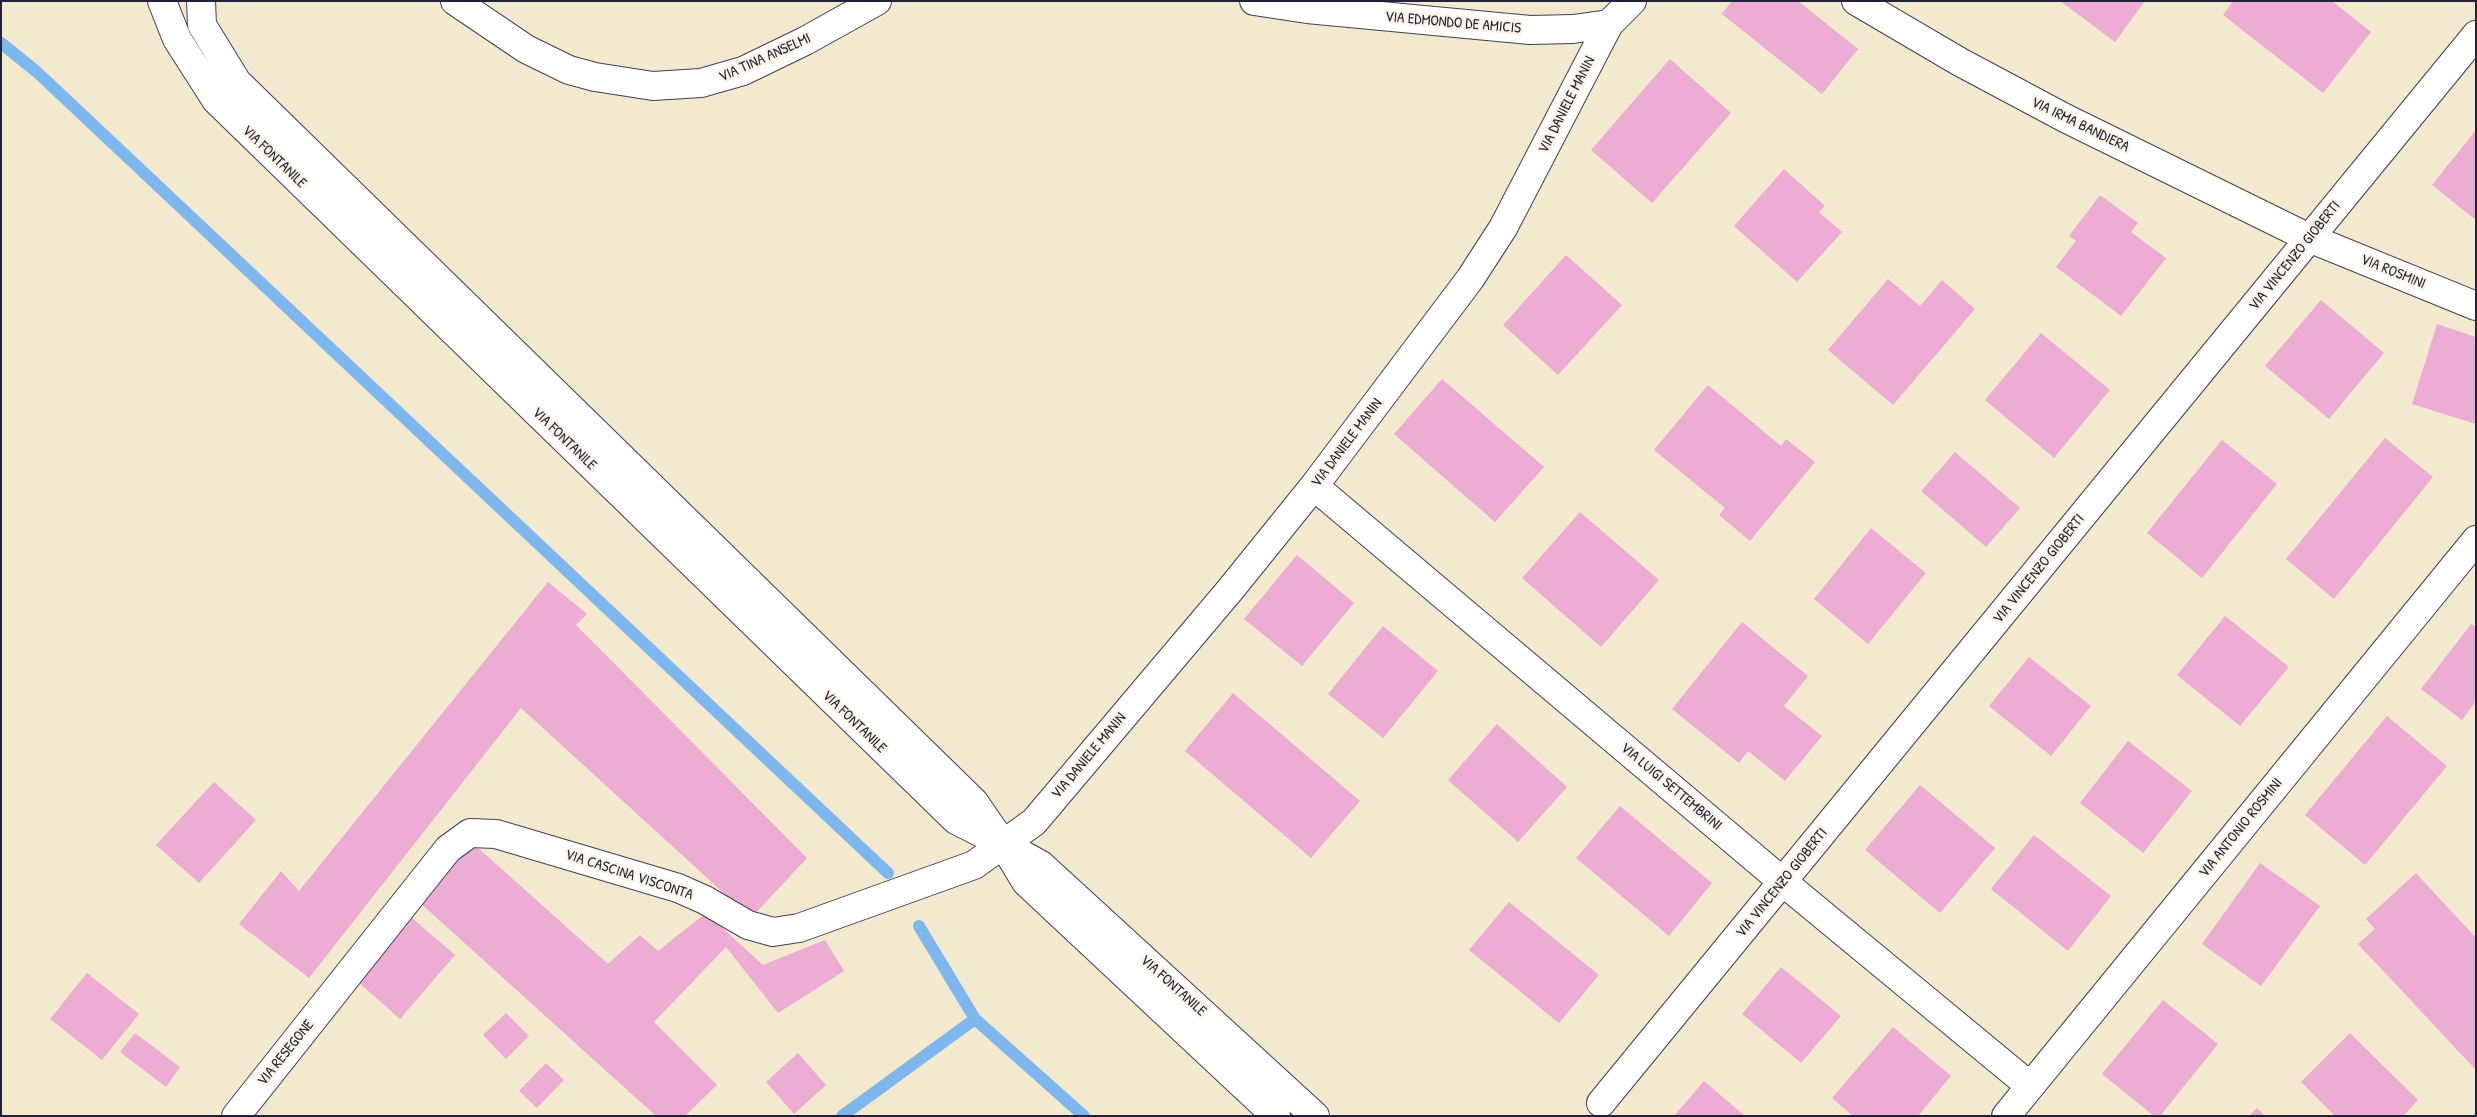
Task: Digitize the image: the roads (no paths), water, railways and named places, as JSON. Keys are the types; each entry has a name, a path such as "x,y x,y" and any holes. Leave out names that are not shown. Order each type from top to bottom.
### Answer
{"street":[{"name":"VIA FONTANILE","path":"162,1 177,39 216,100 956,820 1041,865 1315,1116"},
{"name":"VIA FONTANILE","path":"201,1 202,25 236,82 974,802 1004,844 1026,882 1276,1116"},
{"name":"VIA TINA ANSELMI","path":"455,1 526,49 569,70 595,77 653,86 702,83 743,70 806,41 877,1"},
{"path":"1254,1 1303,5"},
{"name":"VIA DANIELE MANIN","path":"1004,844 1034,822 1223,598 1314,486 1470,279 1503,228 1609,24 1632,1"},
{"name":"VIA IRMA BANDIERA","path":"1856,1 2029,100 2310,238"},
{"name":"VIA EDMONDO DE AMICIS","path":"1303,5 1530,30 1573,29 1609,24"},
{"name":"VIA VINCENZO GIOBERTI","path":"1601,1103 2476,35"},
{"name":"VIA ROSMINI","path":"2310,238 2476,306"},
{"name":"VIA LUIGI SETTEMBRINI","path":"1314,486 1783,882 2030,1086"},
{"name":"VIA ANTONIO ROSMINI","path":"2006,1116 2476,540"},
{"name":"VIA CASCINA VISCONTA","path":"336,991 448,849 470,833 496,834 678,888 705,900 748,925 773,932 799,928 974,865 1004,844"},
{"name":"VIA RESEGONE","path":"236,1116 336,991"}],"waterway":[{"path":"1,43 37,72 888,873"},
{"path":"919,926 975,1019 1084,1116"},
{"path":"842,1116 975,1019"}]}
